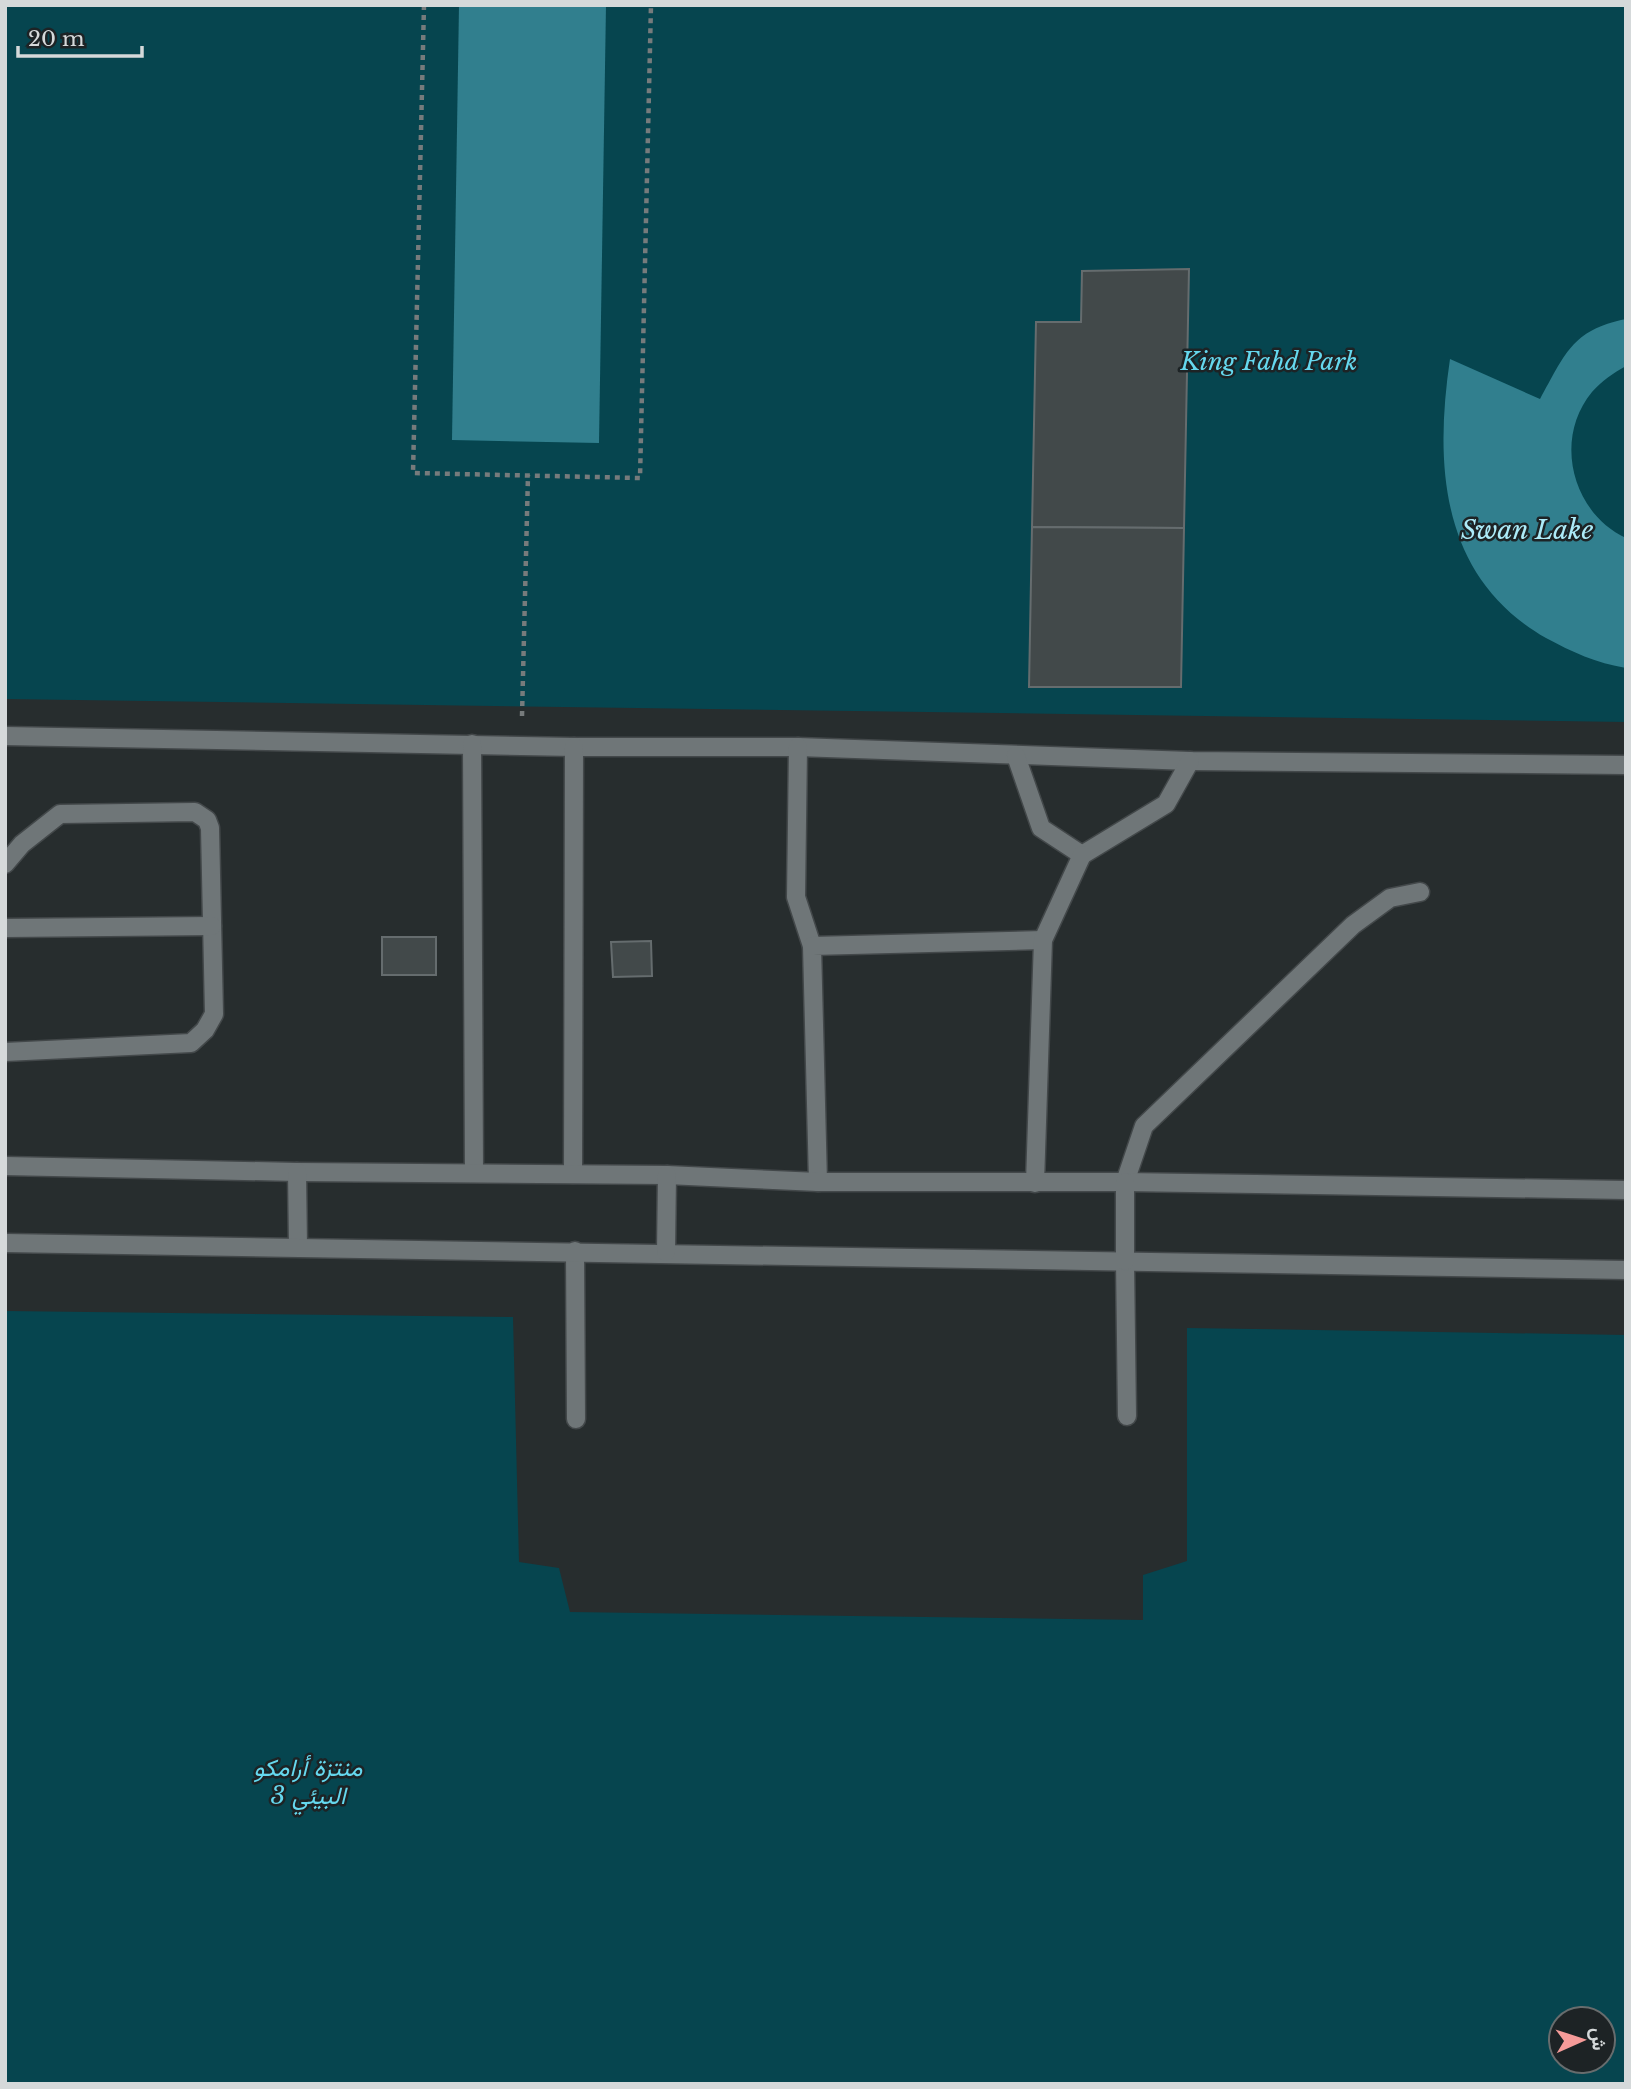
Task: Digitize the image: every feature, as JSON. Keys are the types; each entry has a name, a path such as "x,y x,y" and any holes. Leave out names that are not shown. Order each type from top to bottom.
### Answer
{"street":[{"path":"5,736 574,747 798,747 1190,761 1626,765"},
{"path":"472,744 474,1172"},
{"path":"573,1174 574,747"},
{"path":"798,747 796,897 812,946 818,1182"},
{"path":"1016,756 1041,828 1082,855"},
{"path":"1035,1183 1043,940 1082,855 1166,804 1190,761"},
{"path":"5,864 22,844 60,814 195,812 207,820 210,828 214,1014 205,1030 191,1043 5,1052"},
{"path":"1127,1416 1125,1182 1144,1126 1353,925 1390,898 1420,892"},
{"path":"5,928 212,926"},
{"path":"812,946 1043,940"},
{"path":"5,1166 667,1175 818,1182 1125,1182 1626,1191"},
{"path":"297,1172 298,1247"},
{"path":"666,1252 667,1175"},
{"path":"5,1243 1626,1270"},
{"path":"575,1251 576,1419"}],"path":[{"path":"424,5 413,473 640,478 651,5"},
{"path":"522,745 528,475"}],"green space":[{"name":"King Fahd Park","path":"5,5 1626,5 1626,722 5,699"},
{"name":"منتزة أرامكو البيئي 3","path":"5,1311 513,1317 519,1562 559,1568 570,1612 1143,1620 1143,1575 1187,1561 1187,1328 1626,1335 1626,2084 5,2084"}],"water":[{"path":"459,5 606,5 599,443 452,440"},
{"name":"Swan Lake","path":"1626,319 1626,366 1592,392 1580,411 1573,431 1571,452 1581,493 1592,511 1607,526 1626,538 1626,668 1584,656 1546,638 1511,613 1484,584 1465,552 1453,516 1446,479 1443,440 1450,359 1540,399 1564,357 1581,338 1593,330"}],"building":[{"path":"1189,269 1184,528 1032,527 1036,322 1081,322 1082,271"},
{"path":"1032,527 1184,528 1181,687 1029,687"},
{"path":"382,937 436,937 436,975 382,975"},
{"path":"651,941 652,976 613,977 611,942"}]}
